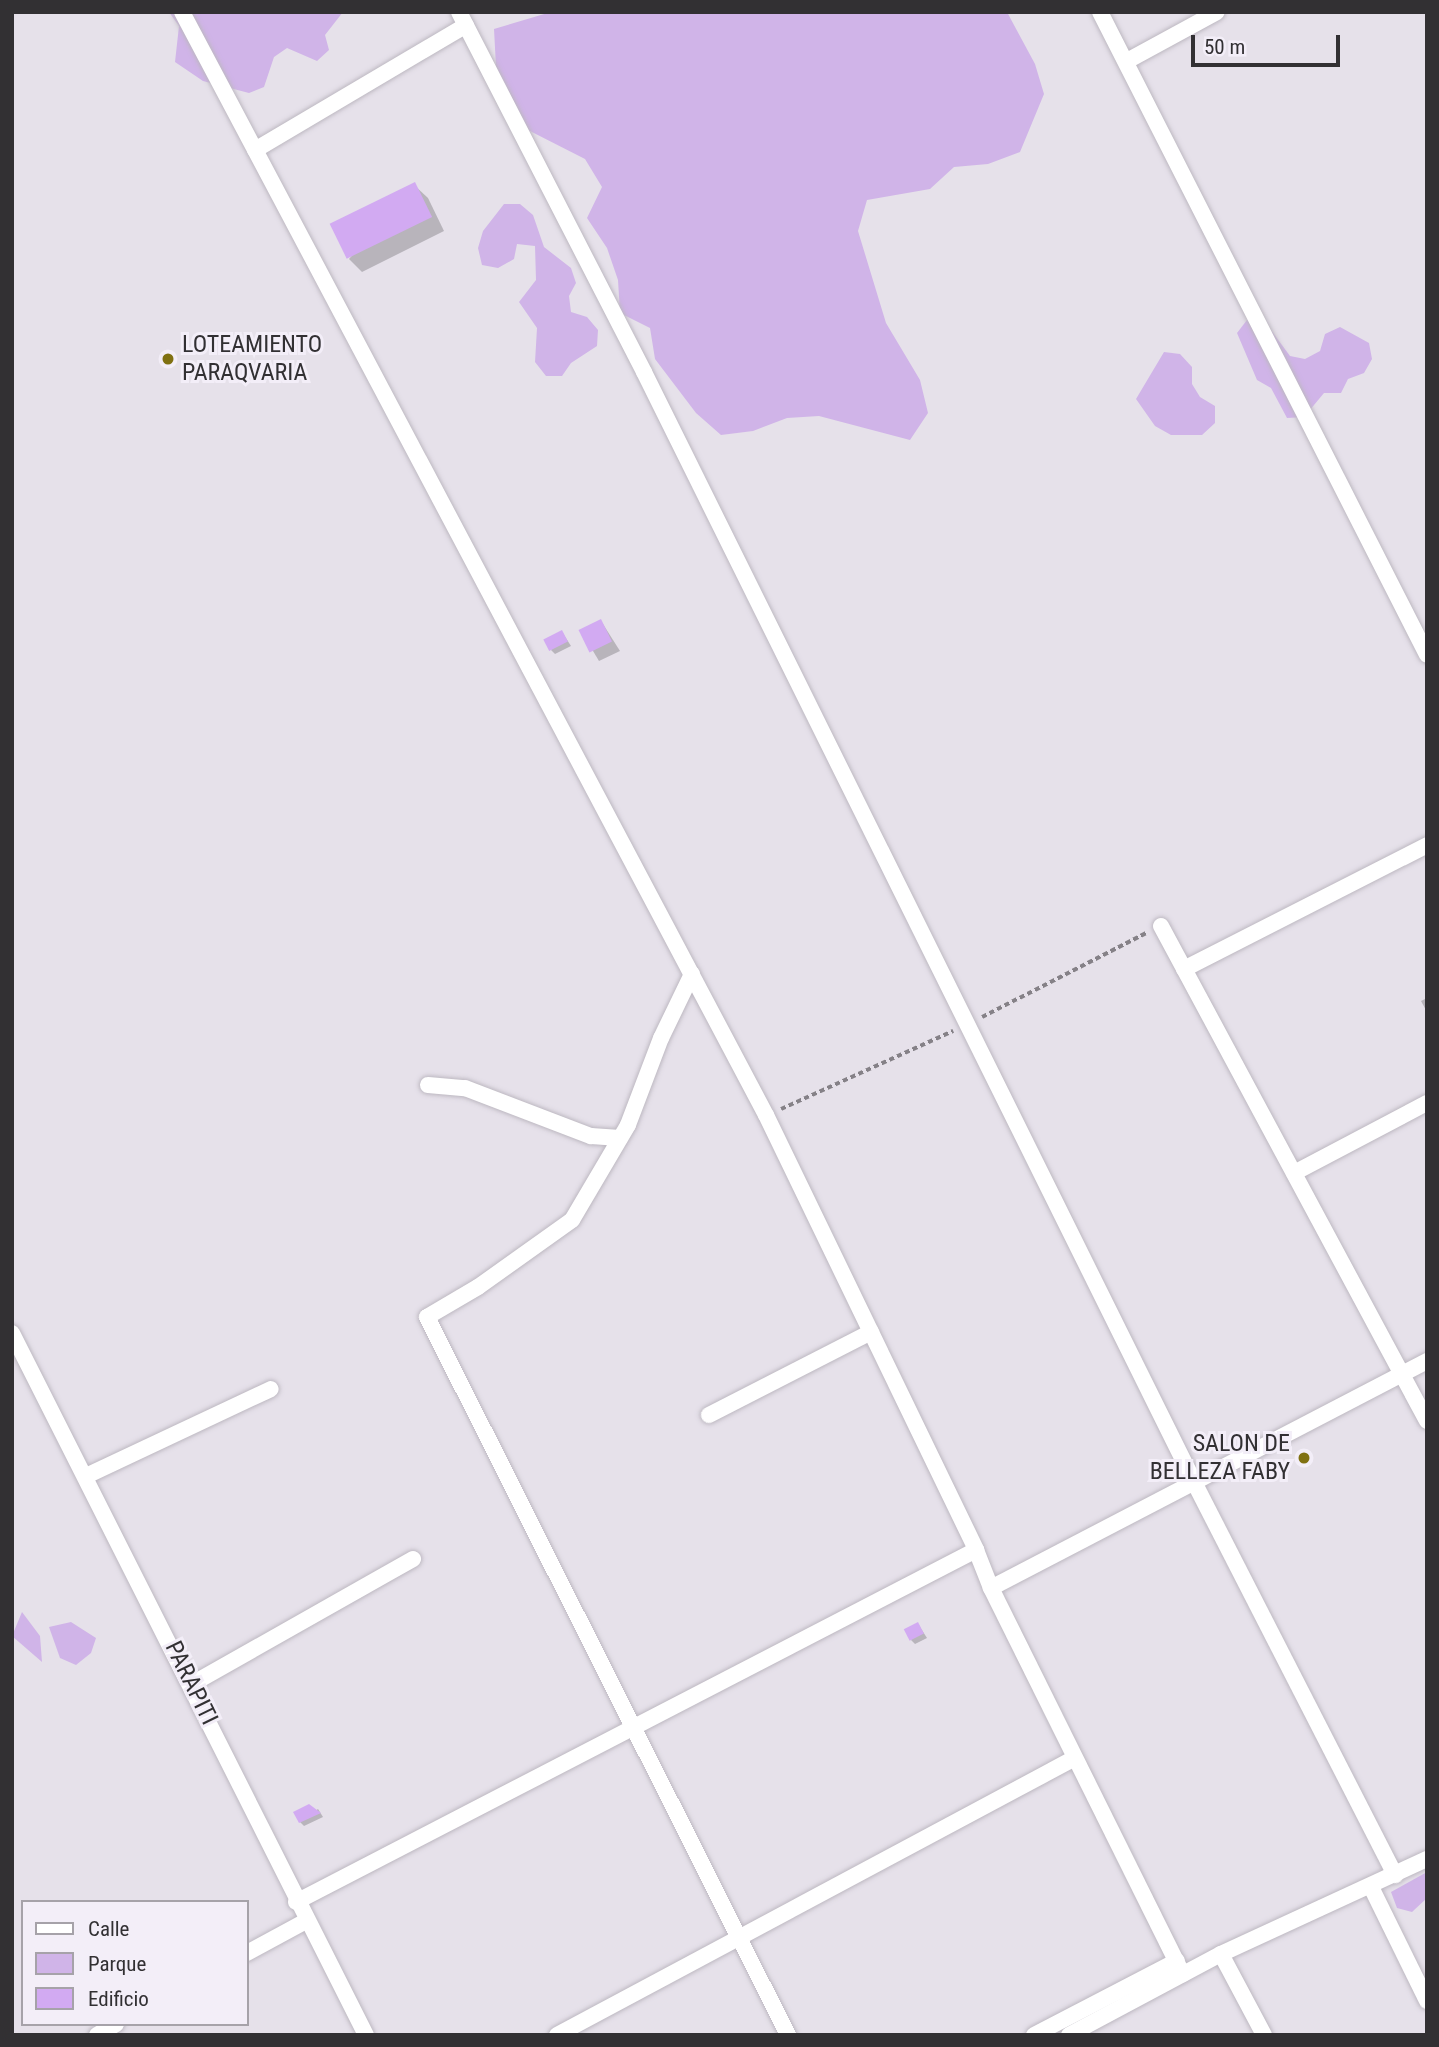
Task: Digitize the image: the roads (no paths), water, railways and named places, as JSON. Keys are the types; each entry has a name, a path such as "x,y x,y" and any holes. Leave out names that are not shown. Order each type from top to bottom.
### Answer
{"street":[{"path":"182,12 766,1115 976,1550 991,1588 1180,1968"},
{"path":"1100,12 1427,655"},
{"path":"1127,61 1217,12"},
{"path":"255,150 463,19 657,397 1194,1480 1395,1875"},
{"path":"1184,969 1427,845"},
{"path":"1161,926 1427,1421"},
{"path":"692,974 620,1138 572,1220 478,1287 427,1317 788,2035"},
{"path":"428,1085 465,1088 591,1136 620,1138"},
{"path":"1294,1173 1427,1103"},
{"path":"709,1415 871,1332"},
{"name":"PARAPITI","path":"12,1334 192,1684 296,1902 366,2035"},
{"path":"991,1588 1427,1361"},
{"path":"86,1476 271,1389"},
{"path":"296,1902 976,1550"},
{"path":"192,1684 413,1559"},
{"path":"557,2035 1075,1758"},
{"path":"1034,2035 1180,1968 1221,1954 1371,1888 1427,1859"},
{"path":"1371,1888 1427,2001"},
{"path":"248,1952 306,1921"},
{"path":"1221,1954 1264,2035"},
{"path":"1069,2035 1180,1968"},
{"path":"97,2035 113,2026"}],"place":[{"name":"LOTEAMIENTO PARAQVARIA","path":"168,359"},
{"name":"SALON DE BELLEZA FABY","path":"1304,1458"}]}
